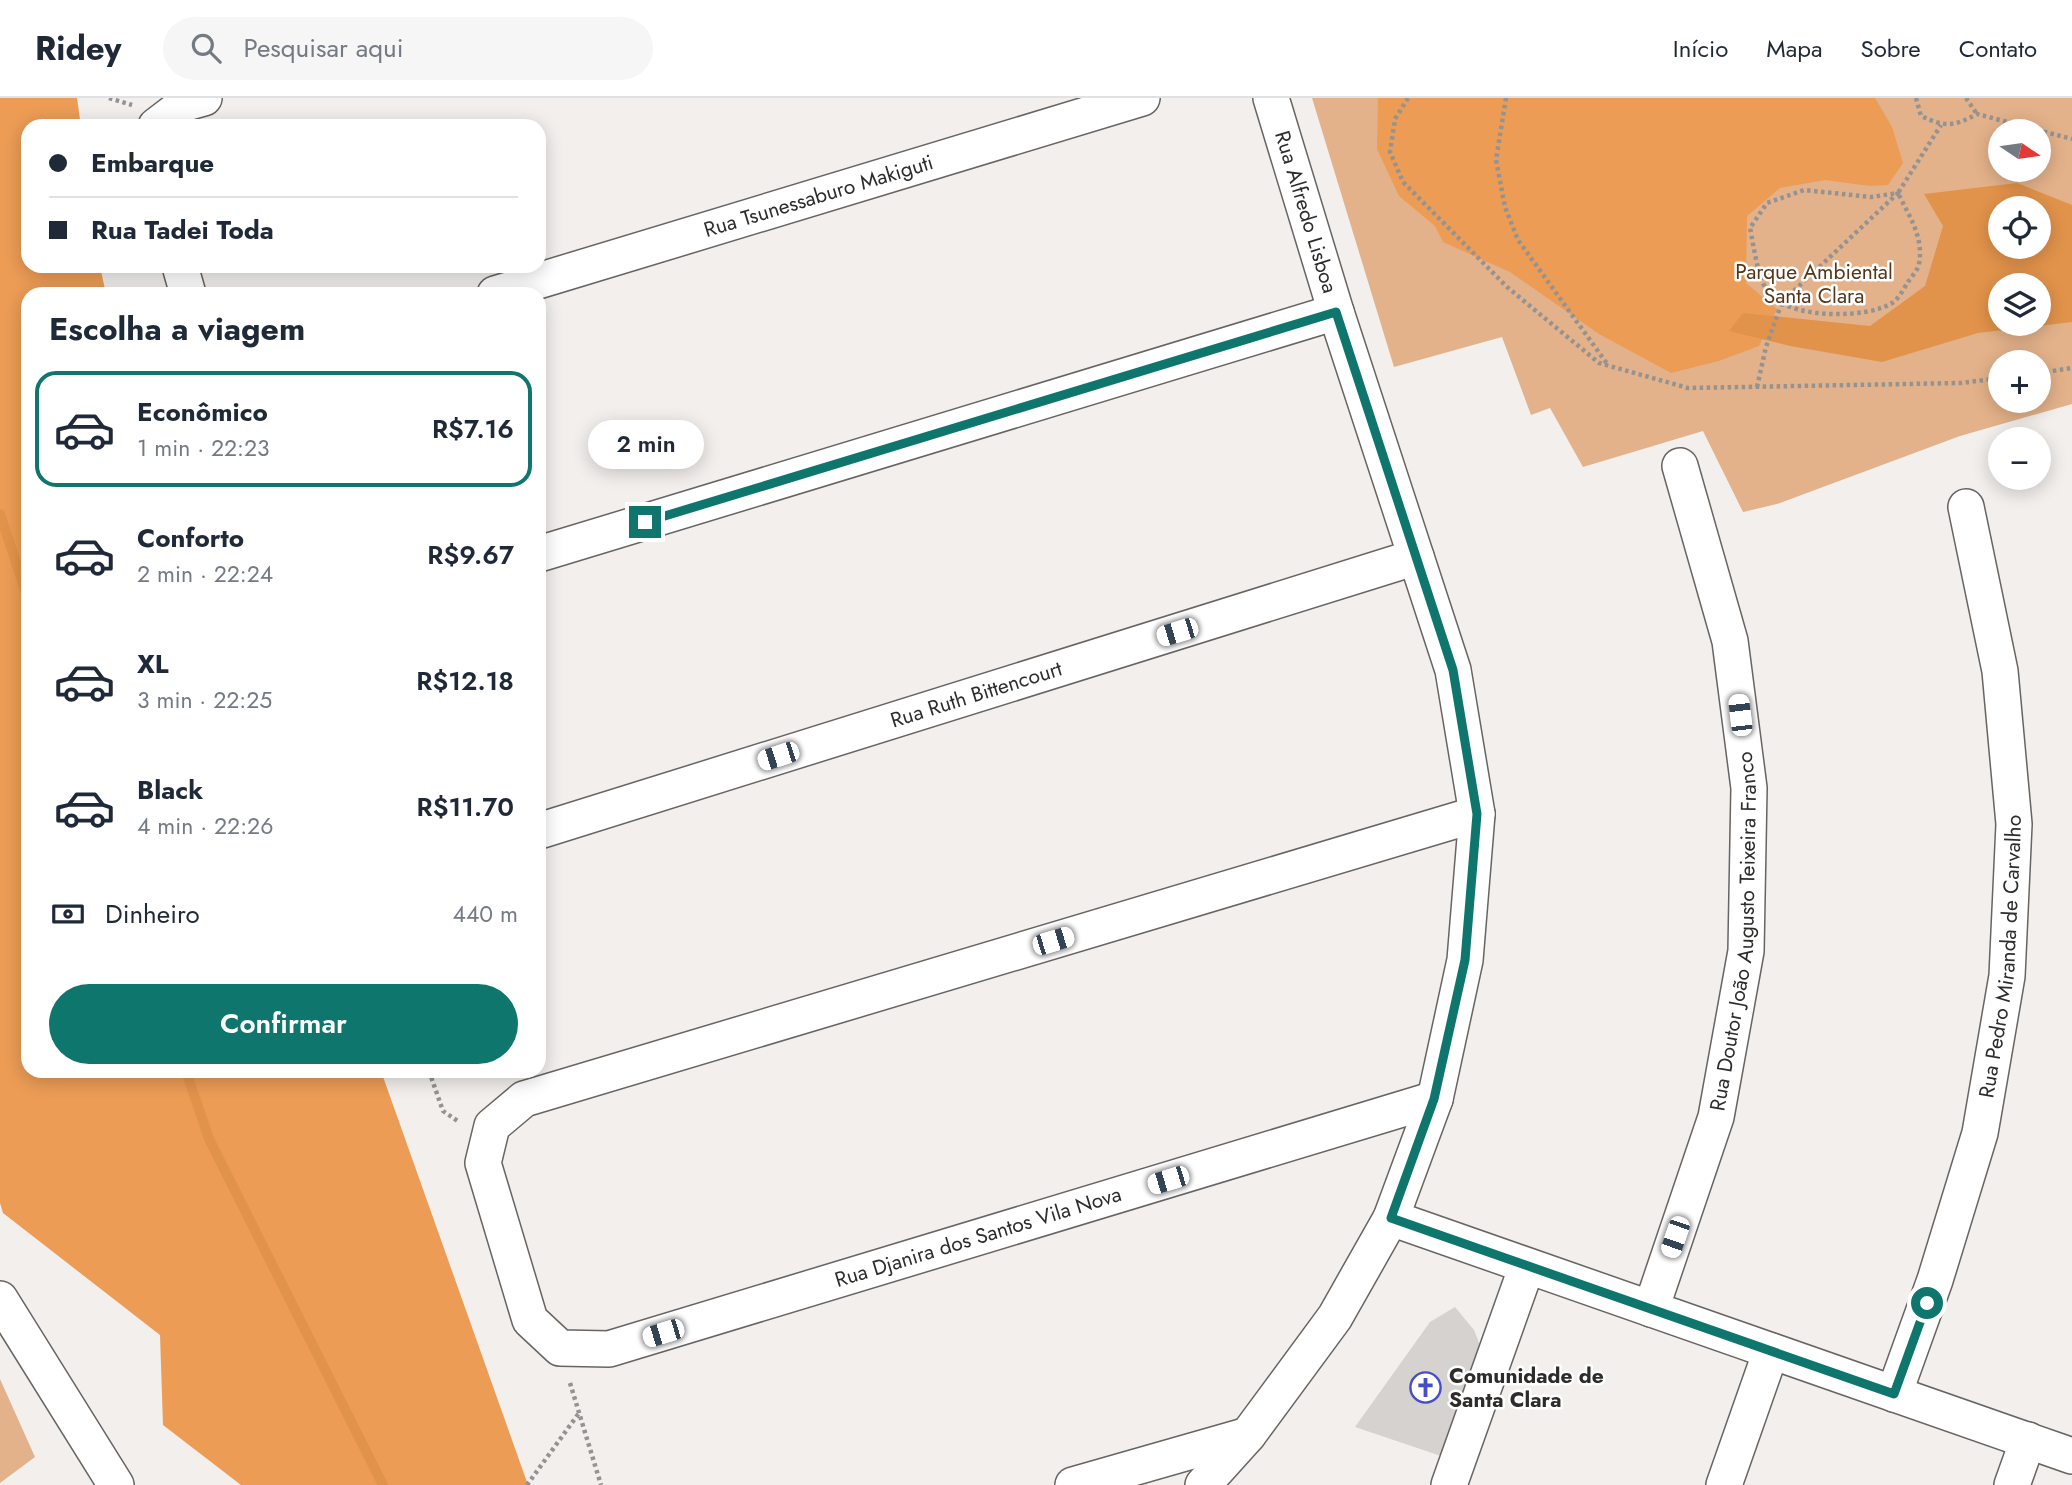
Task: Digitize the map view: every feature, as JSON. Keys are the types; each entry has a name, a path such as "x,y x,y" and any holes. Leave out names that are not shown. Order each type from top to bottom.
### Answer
{"street":[{"path":"164,119 186,103 204,98"},
{"name":"Rua Tsunessaburo Makiguti","path":"518,287 1142,98"},
{"name":"Rua Alfredo Lisboa","path":"1203,1485 1248,1435 1335,1317 1391,1218 1434,1099 1465,960 1477,814 1453,670 1336,312 1271,98"},
{"path":"546,552 1336,312"},
{"name":"Rua Doutor João Augusto Teixeira Franco","path":"1651,1309 1716,1117 1746,951 1749,788 1730,641 1680,466"},
{"name":"Rua Pedro Miranda de Carvalho","path":"1894,1394 1935,1280 1980,1133 2007,976 2014,824 2000,671 1966,507"},
{"name":"Rua Ruth Bittencourt","path":"546,829 1416,557"},
{"path":"560,1349 530,1320 483,1163 492,1126 524,1099 1477,814"},
{"name":"Rua Djanira dos Santos Vila Nova","path":"560,1349 609,1349 1434,1099"},
{"path":"1391,1218 2072,1455"},
{"path":"1449,1485 1527,1266"},
{"path":"0,1299 116,1485"},
{"path":"1724,1485 1771,1351"},
{"path":"1073,1485 1248,1435"},
{"path":"2012,1485 2028,1440"},
{"path":"94,1449 100,1485"}],"path":[{"path":"1408,98 1395,119 1390,152 1403,182 1507,287 1599,363 1688,388 1961,383 1988,379"},
{"path":"1506,98 1496,160 1505,207 1518,240 1609,365"},
{"path":"1916,98 1921,116 1941,125 1960,124 1976,114"},
{"path":"1966,98 1976,114 2072,139"},
{"path":"1757,387 1766,346 1782,302 1898,193 1941,125"},
{"path":"1804,190 1871,197 1898,193 1920,237 1919,266 1894,302 1862,314 1842,315 1796,309 1772,298 1760,276 1750,228 1768,203 1804,190"},
{"path":"2051,371 2072,368"},
{"path":"431,1078 443,1111 488,1142"},
{"path":"560,1349 601,1485"},
{"path":"527,1485 579,1412"}],"green space":[{"name":"Parque Ambiental Santa Clara","path":"1312,98 2072,98 2072,404 2051,410 2051,350 1988,350 1988,413 2040,413 1960,436 1777,504 1743,512 1703,431 1583,467 1550,408 1531,415 1502,337 1394,367"},
{"path":"0,1379 35,1457 0,1483"}],"shaded area":[{"path":"0,98 77,98 80,119 21,119 21,273 102,273 104,287 21,287 21,1078 383,1078 528,1485 241,1485 163,1425 160,1335 3,1213 0,1203"},
{"path":"1378,98 1875,98 1892,127 1903,163 1888,185 1870,186 1825,180 1780,188 1747,216 1746,283 1777,309 1759,346 1719,361 1671,373 1599,334 1510,272 1443,242 1435,226 1399,196 1377,149"},
{"path":"2017,183 2050,196 1988,196 1988,259 2051,259 2051,197 2072,205 2072,322 2051,324 2051,273 1988,273 1988,332 1882,362 1790,346 1729,331 1743,313 1870,326 1925,286 1943,226 1924,194"}],"building":[{"name":"Comunidade de Santa Clara","path":"1455,1307 1474,1330 1482,1350 1444,1457 1355,1427 1430,1322"}],"waterway":[{"path":"0,514 21,578"},
{"path":"188,1078 209,1139 383,1485"}],"place":[{"name":"Comunidade de Santa Clara","path":"1426,1388"}],"route":[{"path":"645,522 1336,312 1453,670 1477,814 1465,960 1434,1099 1391,1218 1894,1394 1927,1303"}]}
